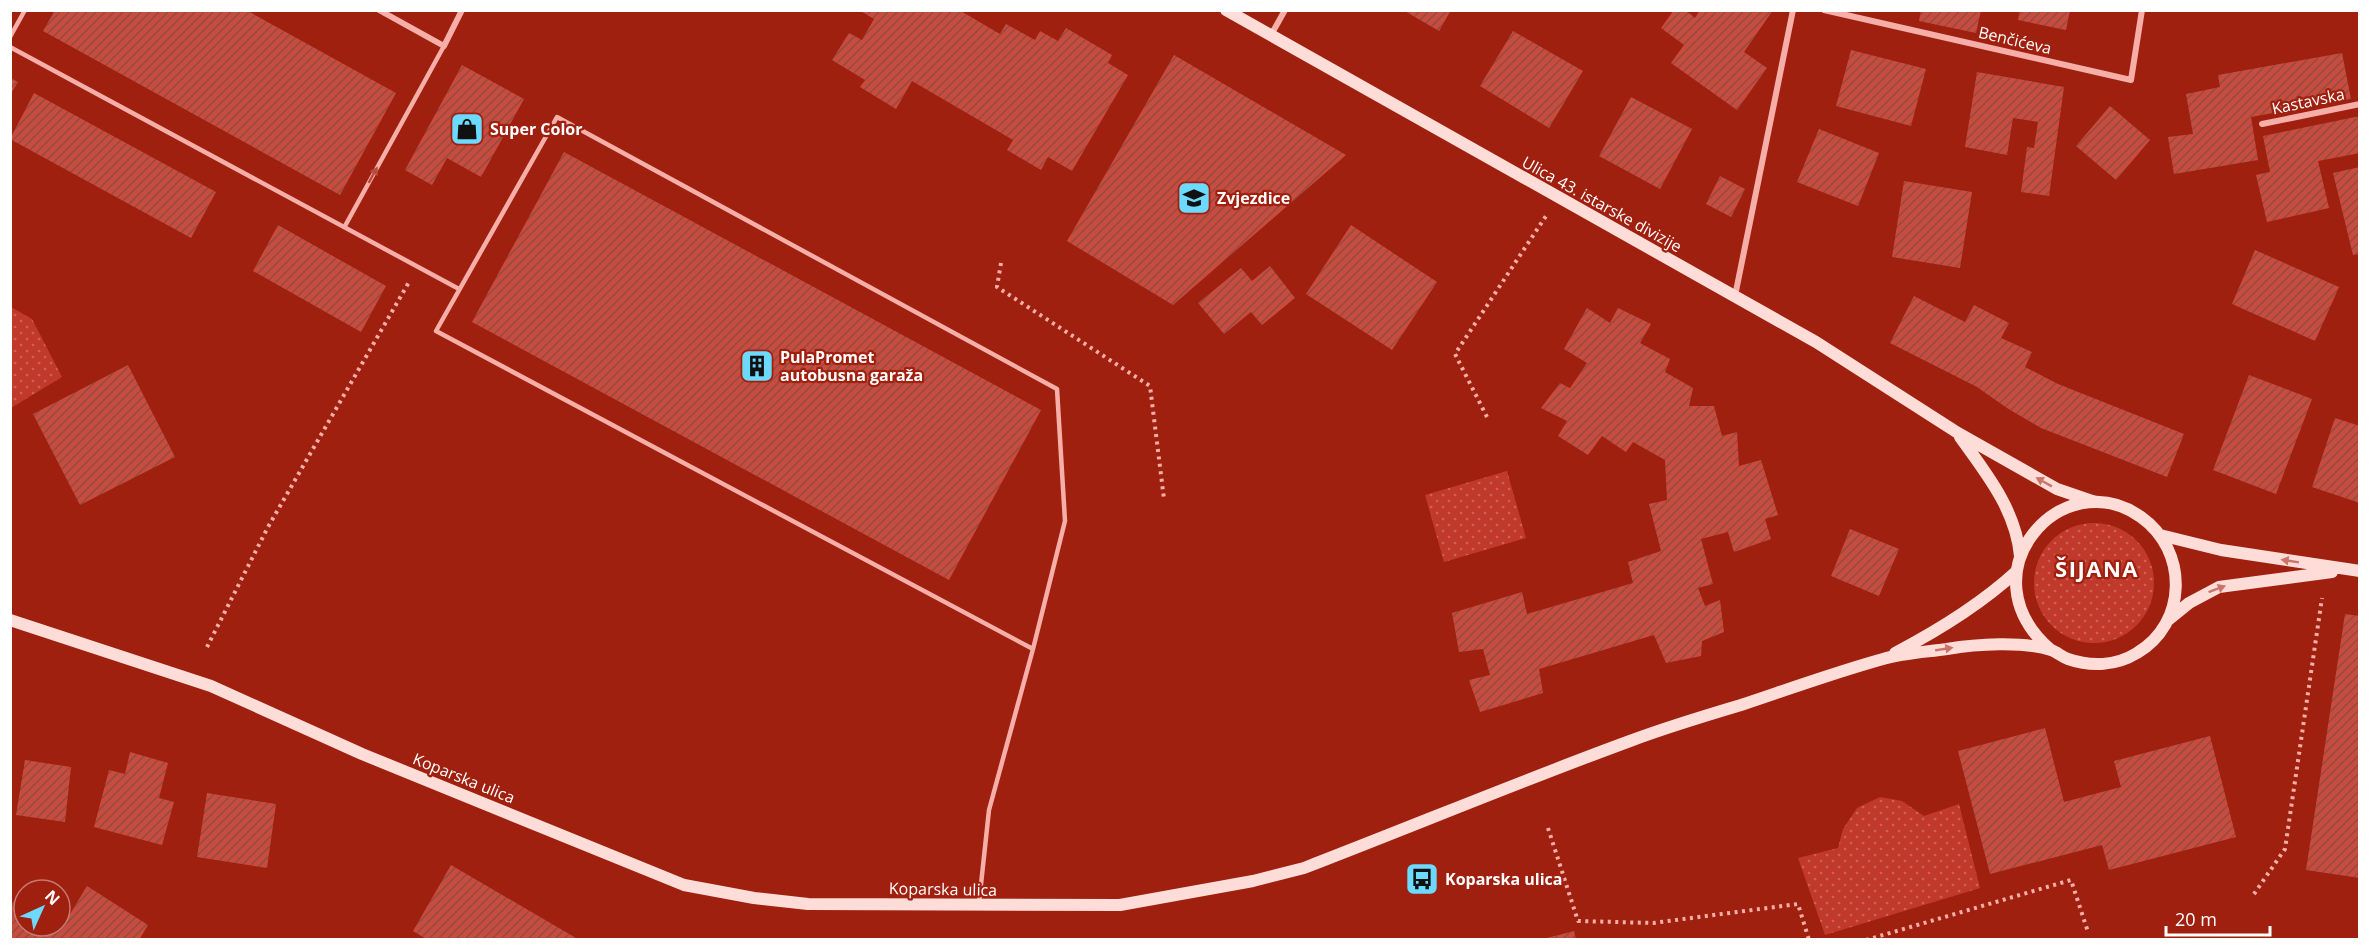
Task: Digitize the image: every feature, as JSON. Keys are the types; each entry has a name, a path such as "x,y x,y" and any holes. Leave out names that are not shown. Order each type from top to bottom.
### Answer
{"main road":[{"name":"Ulica 43. istarske divizije","path":"1226,10 1816,342 1958,433 2057,489 2099,503"},
{"name":"Ulica 43. istarske divizije","path":"1958,433 2006,506 2019,538 2020,556"},
{"path":"2168,621 2176,591 2174,561 2160,535 2142,517 2128,510 2099,503 2069,508 2055,514 2032,534 2020,556 2016,586 2022,616 2030,629 2051,650 2064,658 2094,664 2124,660 2150,644 2168,621 2189,603 2219,587 2354,571"},
{"path":"2160,535 2222,550 2354,571"},
{"name":"Koparska ulica","path":"1886,658 1945,627 1995,591 2017,571"},
{"name":"Koparska ulica","path":"10,620 211,686 362,753 684,885 754,898 808,904 1120,905 1253,881 1304,868 1633,740 1886,658 1965,646 2012,645 2051,650"}],"street":[{"path":"380,10 444,46 462,10"},
{"path":"1270,36 1285,10"},
{"path":"1735,297 1793,10"},
{"name":"Benčićeva","path":"1824,10 2131,80 2142,10"},
{"name":"Kastavska","path":"2262,124 2360,104"}],"lane":[{"path":"10,37 25,10"},
{"path":"345,226 444,46"},
{"path":"10,47 345,226 459,290"},
{"path":"978,906 989,810 1033,649 1065,521 1057,389 557,117 436,331 1033,649"}],"path":[{"path":"1487,417 1455,354 1557,198"},
{"path":"1001,263 997,286 1150,386 1164,499"},
{"path":"207,646 268,527 418,267"},
{"path":"2254,894 2285,849 2322,597 2331,595"},
{"path":"1548,828 1578,921 1653,923 1798,904 1809,939"},
{"path":"1866,939 2072,880 2088,932"}],"shaded area":[{"path":"11,307 32,319 62,377 11,408"},
{"path":"1507,471 1526,538 1444,562 1425,495"},
{"path":"2094,523 2117,528 2136,541 2149,560 2154,583 2149,606 2136,625 2117,638 2094,643 2071,638 2052,625 2039,606 2034,583 2039,560 2052,541 2071,528"},
{"path":"1880,797 1902,801 1924,816 1959,804 1980,888 1825,935 1798,858 1838,848 1843,829 1857,808"}],"building":[{"path":"55,10 246,10 396,93 340,195 43,31"},
{"path":"859,10 959,10 1000,34 1006,24 1035,40 1040,31 1058,41 1066,28 1112,55 1108,63 1128,75 1072,171 1048,157 1041,170 1007,150 1013,140 912,81 896,109 860,87 865,80 832,60 849,33 862,40 874,19"},
{"path":"1403,10 1451,10 1439,31"},
{"path":"1674,10 1685,10 1695,18 1700,10 1773,10 1744,52 1767,68 1737,110 1671,63 1684,45 1661,28"},
{"path":"1921,10 1981,10 1976,33 1919,21"},
{"path":"2020,10 2070,10 2066,30 2018,20"},
{"path":"1513,31 1583,71 1549,128 1480,86"},
{"path":"1851,50 1926,69 1911,126 1836,106"},
{"path":"2342,53 2351,99 2251,117 2258,160 2174,174 2168,137 2193,134 2186,94 2220,87 2218,75"},
{"name":"Zvjezdice","path":"1174,55 1346,155 1173,305 1067,241"},
{"name":"Super Color","path":"462,65 524,99 481,177 447,158 432,185 405,170"},
{"path":"1977,72 2064,87 2049,196 2021,192 2027,147 2034,148 2038,122 2013,118 2007,155 1965,147"},
{"path":"10,78 18,82 10,95"},
{"path":"34,93 216,192 191,238 10,139"},
{"path":"1631,97 1692,129 1660,189 1599,156"},
{"path":"2110,106 2150,140 2116,180 2076,146"},
{"path":"2360,116 2360,153 2318,161 2329,208 2267,222 2256,175 2270,172 2263,136"},
{"path":"1819,129 1879,153 1858,206 1797,182"},
{"name":"PulaPromet autobusna garaža","path":"564,152 1041,410 949,580 472,322"},
{"path":"2360,167 2360,254 2353,255 2333,173"},
{"path":"1720,176 1745,189 1731,217 1706,204"},
{"path":"1904,181 1972,192 1960,268 1892,257"},
{"path":"278,225 386,286 361,332 253,271"},
{"path":"1351,225 1437,282 1392,350 1306,294"},
{"path":"2255,250 2339,287 2315,341 2232,304"},
{"path":"1270,266 1295,298 1262,325 1251,312 1224,334 1198,303 1241,268 1252,281"},
{"path":"1914,296 1965,322 1974,305 2009,323 2001,338 2032,352 2025,367 2058,384 2184,434 2167,477 2041,428 1977,387 1890,343"},
{"path":"1587,308 1610,323 1618,308 1651,324 1640,343 1670,359 1665,372 1693,388 1689,406 1714,406 1722,436 1737,432 1739,466 1761,460 1778,515 1765,519 1771,539 1734,552 1728,532 1701,539 1713,584 1698,588 1705,606 1720,600 1724,632 1702,641 1701,656 1666,663 1654,635 1539,669 1543,693 1480,712 1469,680 1490,675 1483,649 1459,652 1452,613 1522,592 1527,614 1633,583 1628,562 1661,551 1649,504 1667,500 1665,460 1633,442 1626,452 1602,436 1588,455 1558,436 1567,421 1541,408 1560,383 1570,388 1587,363 1564,349"},
{"path":"128,365 175,457 80,505 33,414"},
{"path":"2249,375 2312,399 2276,494 2213,470"},
{"path":"2335,418 2360,426 2360,503 2312,487"},
{"path":"1850,529 1899,549 1879,596 1831,576"},
{"path":"2345,614 2360,616 2360,878 2306,870"},
{"path":"2045,728 2064,802 2121,787 2114,761 2210,736 2236,837 2109,870 2102,845 1990,874 1958,751"},
{"path":"130,752 168,763 159,798 174,802 162,845 94,827 109,770 125,774"},
{"path":"25,760 71,767 65,822 16,815"},
{"path":"207,793 276,804 267,868 197,857"},
{"path":"451,865 576,938 575,940 428,940 413,931"},
{"path":"87,886 148,925 139,940 10,940 10,907 12,904 12,938 72,938 72,911"},
{"path":"1574,931 1576,940 1543,940 1543,939"}],"place":[{"name":"Super Color","path":"467,129"},
{"name":"Zvjezdice","path":"1194,198"},
{"name":"PulaPromet autobusna garaža","path":"757,366"},
{"name":"Koparska ulica","path":"1422,879"}],"district":[{"name":"ŠIJANA","path":"2097,568"}]}
